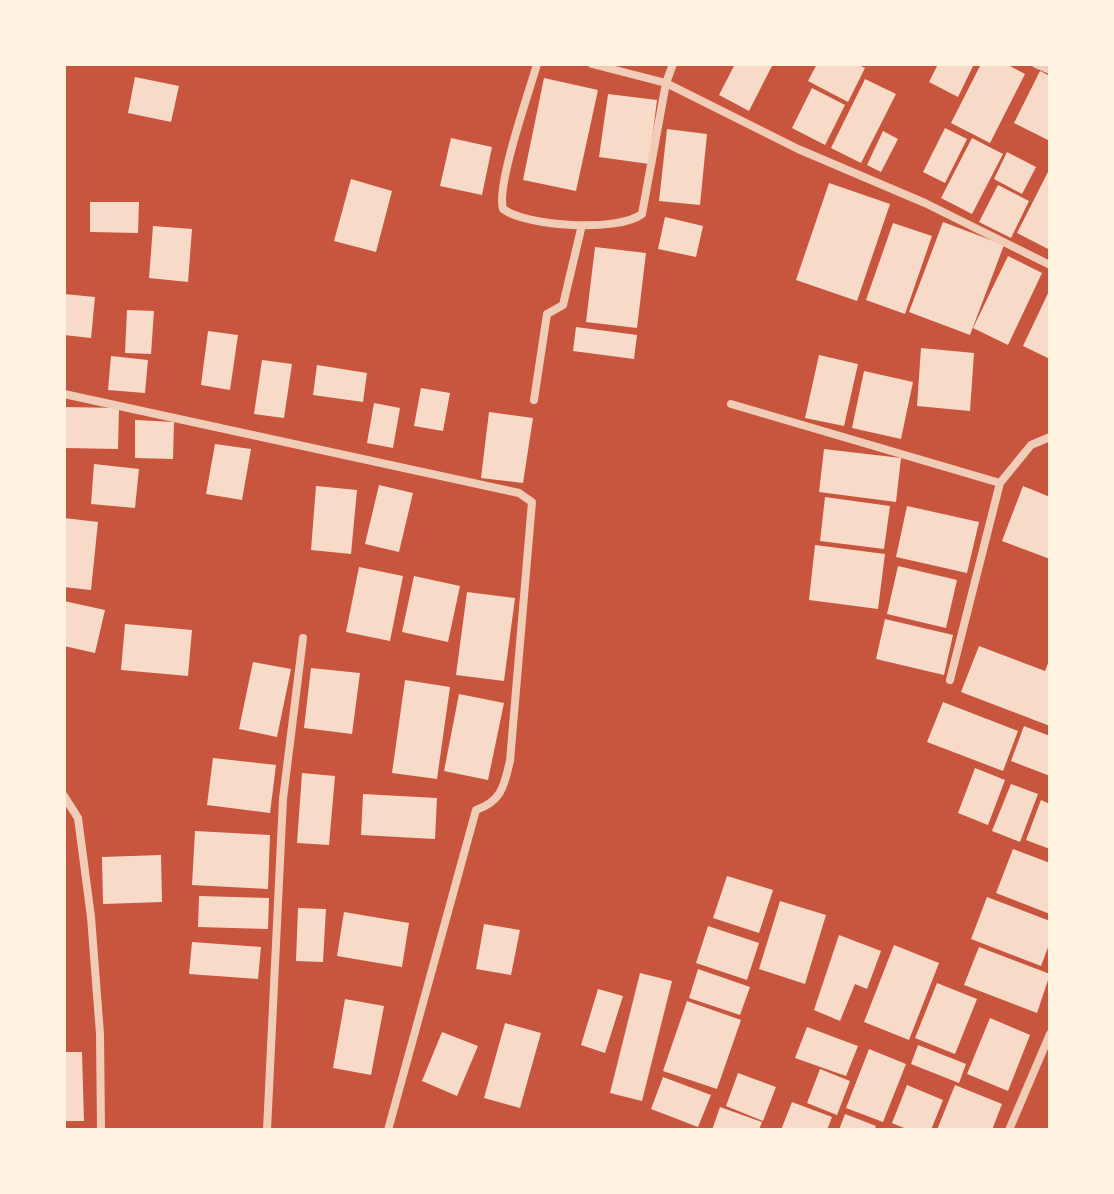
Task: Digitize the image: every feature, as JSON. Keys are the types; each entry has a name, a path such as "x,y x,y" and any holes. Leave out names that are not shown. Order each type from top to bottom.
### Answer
{"street":[{"path":"537,64 506,172 501,203 503,209 520,218 581,229 594,223 622,225 642,214 666,83 673,64"},
{"path":"592,64 666,83 798,149 925,203 1050,265"},
{"path":"1036,64 1050,70"},
{"path":"534,400 547,314 563,305 581,229"},
{"path":"64,394 519,493 532,502 510,761 503,792 492,804 476,810 388,1130"},
{"path":"731,404 1000,483"},
{"path":"950,680 1000,483 1031,445 1050,437"},
{"path":"267,1130 283,799 303,638"},
{"path":"64,796 78,818 91,917 100,1034 101,1130"},
{"path":"1009,1130 1050,1034"}],"building":[{"path":"735,64 773,64 749,111 719,95"},
{"path":"817,64 857,64 865,68 848,102 808,81"},
{"path":"938,64 974,64 958,97 929,82"},
{"path":"981,64 1006,64 1025,74 990,143 951,123"},
{"path":"1040,71 1050,76 1050,141 1014,123"},
{"path":"135,77 179,86 171,122 128,113"},
{"path":"544,78 598,90 576,191 523,180"},
{"path":"865,79 896,94 861,163 831,148"},
{"path":"812,88 845,105 825,145 792,128"},
{"path":"608,94 657,100 649,164 599,157"},
{"path":"945,128 967,139 945,183 923,172"},
{"path":"667,129 707,134 700,205 659,201"},
{"path":"883,131 898,139 881,172 867,165"},
{"path":"451,138 492,147 482,195 440,186"},
{"path":"972,138 1003,154 972,214 941,198"},
{"path":"1007,152 1036,167 1022,194 994,179"},
{"path":"1050,168 1050,250 1017,233"},
{"path":"351,179 392,191 376,252 334,241"},
{"path":"829,183 890,204 857,301 796,280"},
{"path":"998,185 1029,201 1011,238 979,222"},
{"path":"90,202 139,202 138,233 90,232"},
{"path":"665,217 703,226 696,257 658,249"},
{"path":"943,222 1004,245 970,335 909,312"},
{"path":"893,223 932,236 905,314 866,300"},
{"path":"153,226 192,229 188,282 149,278"},
{"path":"595,247 646,253 637,328 586,322"},
{"path":"1008,256 1042,273 1008,345 973,328"},
{"path":"1050,289 1050,359 1023,346"},
{"path":"64,294 95,297 91,338 64,335"},
{"path":"127,310 154,311 151,354 125,353"},
{"path":"576,327 637,335 634,359 573,351"},
{"path":"208,331 238,335 230,390 201,385"},
{"path":"921,348 974,353 970,411 917,406"},
{"path":"819,355 858,364 844,426 805,418"},
{"path":"111,356 148,360 145,393 108,390"},
{"path":"262,360 292,364 284,418 254,414"},
{"path":"317,365 367,373 363,402 313,395"},
{"path":"864,371 913,382 901,439 852,428"},
{"path":"421,388 450,393 443,431 414,426"},
{"path":"374,403 400,408 393,448 367,443"},
{"path":"64,407 119,408 118,449 64,448"},
{"path":"489,412 533,418 523,483 481,478"},
{"path":"135,420 174,422 173,459 135,458"},
{"path":"215,444 251,449 242,500 206,494"},
{"path":"824,449 901,458 896,502 819,492"},
{"path":"94,464 139,469 135,508 91,504"},
{"path":"379,485 413,493 399,552 365,544"},
{"path":"316,486 357,490 351,554 311,550"},
{"path":"1023,486 1050,497 1050,559 1002,541"},
{"path":"825,497 890,506 884,549 820,541"},
{"path":"907,506 979,522 967,573 896,557"},
{"path":"64,518 98,522 91,590 64,587"},
{"path":"815,545 885,554 878,609 809,600"},
{"path":"898,566 957,580 946,628 887,614"},
{"path":"359,567 403,576 390,641 346,632"},
{"path":"414,576 460,586 448,642 402,632"},
{"path":"467,592 515,598 504,681 456,675"},
{"path":"64,601 105,610 95,653 64,646"},
{"path":"885,619 953,635 944,675 876,659"},
{"path":"125,624 192,630 188,676 121,670"},
{"path":"979,646 1045,671 1050,658 1050,726 961,692"},
{"path":"253,662 291,669 277,737 239,729"},
{"path":"311,668 360,673 352,734 304,728"},
{"path":"405,680 450,687 437,779 392,773"},
{"path":"459,694 504,703 488,780 444,771"},
{"path":"943,702 1018,731 1003,771 927,742"},
{"path":"1024,726 1050,736 1050,776 1011,761"},
{"path":"213,758 276,765 270,813 207,805"},
{"path":"975,768 1005,780 988,825 958,813"},
{"path":"302,773 335,776 329,845 297,843"},
{"path":"1011,784 1038,794 1020,842 992,831"},
{"path":"363,794 437,798 435,839 361,835"},
{"path":"1041,800 1050,804 1050,849 1026,840"},
{"path":"195,831 270,835 268,889 192,885"},
{"path":"1013,849 1050,863 1050,914 996,893"},
{"path":"161,855 162,902 103,904 102,857"},
{"path":"727,876 773,890 759,933 713,918"},
{"path":"199,896 269,898 268,929 198,927"},
{"path":"987,897 1050,921 1050,942 1041,966 971,939"},
{"path":"780,901 826,915 805,984 759,969"},
{"path":"298,908 326,909 323,962 296,961"},
{"path":"344,912 409,923 402,967 337,956"},
{"path":"484,924 520,930 511,975 476,969"},
{"path":"708,926 759,943 747,980 696,963"},
{"path":"839,935 881,951 867,989 855,984 840,1021 814,1010"},
{"path":"192,942 261,947 258,979 189,974"},
{"path":"894,945 939,963 909,1040 864,1022"},
{"path":"979,947 1050,974 1037,1013 964,985"},
{"path":"698,969 750,987 740,1015 689,998"},
{"path":"640,973 672,981 642,1101 610,1093"},
{"path":"937,983 977,999 955,1054 915,1038"},
{"path":"598,989 623,996 605,1053 581,1045"},
{"path":"345,999 384,1006 371,1075 333,1068"},
{"path":"687,1001 741,1020 717,1089 663,1071"},
{"path":"990,1018 1030,1035 1008,1091 967,1074"},
{"path":"505,1023 541,1033 520,1108 484,1098"},
{"path":"807,1027 858,1046 846,1076 795,1058"},
{"path":"442,1032 478,1046 457,1096 422,1081"},
{"path":"918,1045 966,1064 959,1083 911,1064"},
{"path":"869,1049 906,1064 883,1122 846,1108"},
{"path":"64,1052 82,1052 84,1121 64,1121"},
{"path":"820,1069 850,1081 837,1115 807,1103"},
{"path":"738,1073 776,1087 763,1121 726,1106"},
{"path":"663,1077 711,1095 698,1127 651,1109"},
{"path":"907,1085 943,1100 931,1130 909,1130 892,1123"},
{"path":"955,1085 1002,1104 992,1130 937,1130"},
{"path":"792,1102 832,1117 827,1130 781,1130"},
{"path":"720,1107 762,1122 759,1130 712,1130"},
{"path":"845,1114 876,1126 874,1130 839,1130"}]}
